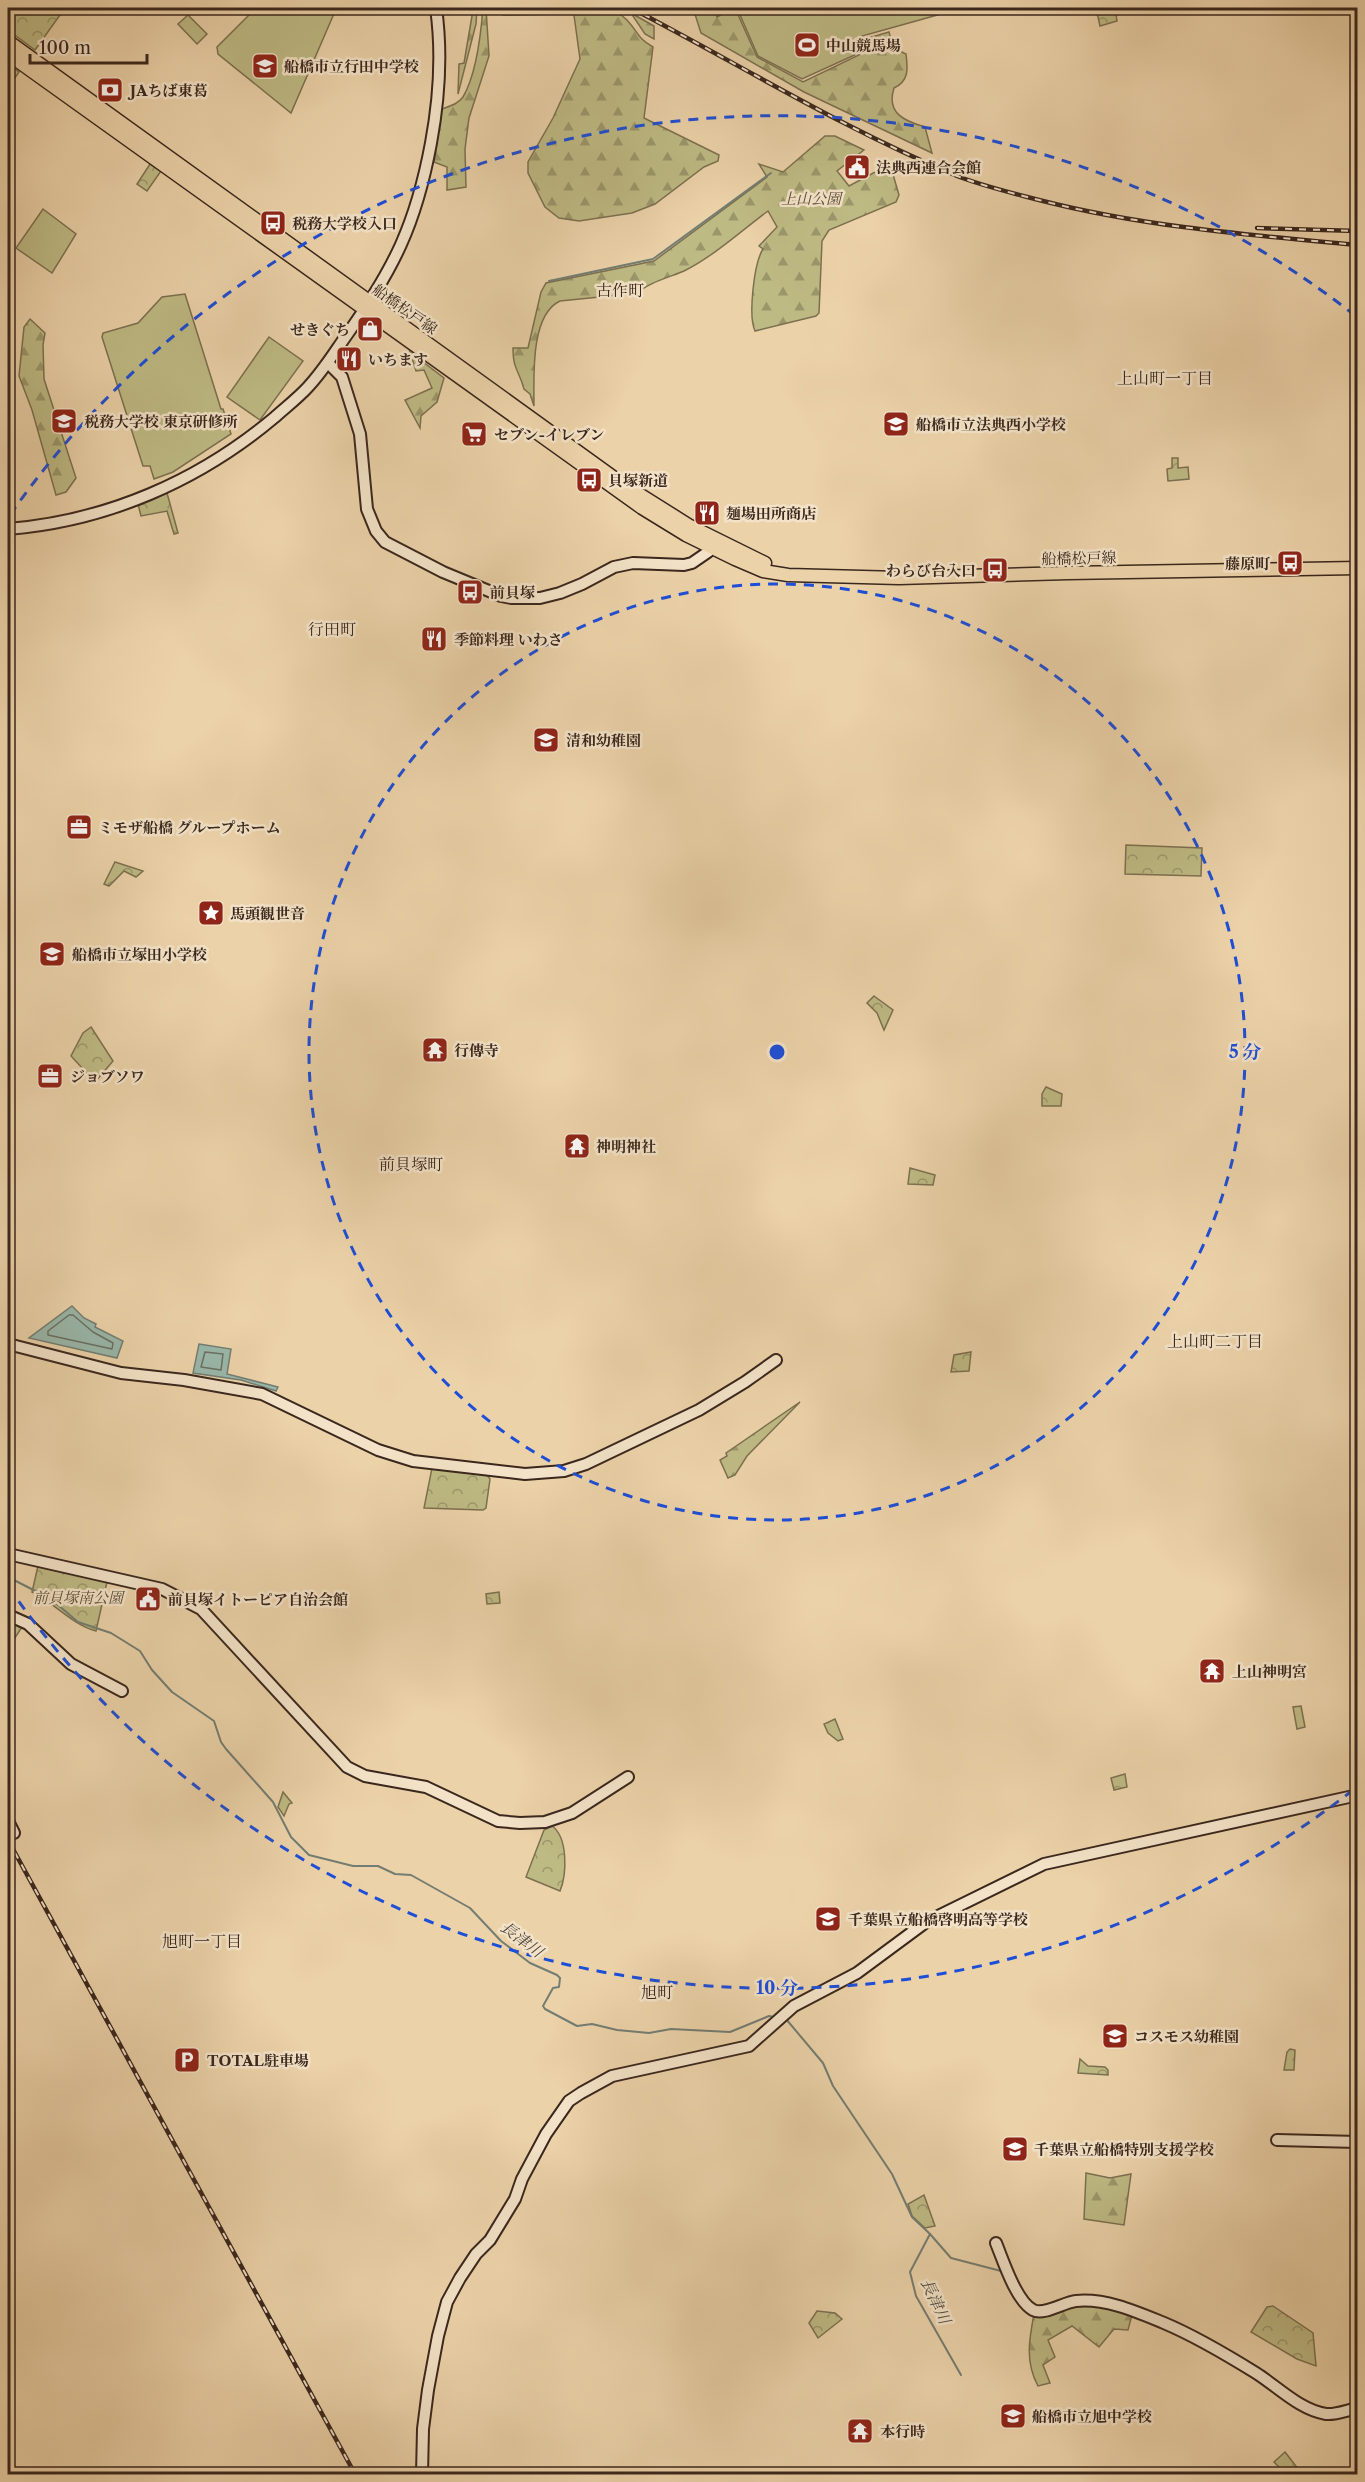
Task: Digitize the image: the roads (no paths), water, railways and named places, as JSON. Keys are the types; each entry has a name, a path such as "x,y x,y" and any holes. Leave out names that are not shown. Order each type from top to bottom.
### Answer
{"main road":[{"name":"船橋松戸線","path":"8,41 368,307"},
{"name":"船橋松戸線","path":"8,54 646,500 713,543 800,576 899,578 1358,568"}],"street":[{"path":"8,529 106,511 180,481 241,445 307,388 328,363 368,307 400,251 426,170 437,95 436,8"},
{"path":"328,363 342,377 360,434 366,509 376,531 385,542 443,572 501,596 540,598 582,584 614,567 633,563 684,565 692,563 708,552 713,543"},
{"path":"8,1344 121,1374 184,1380 262,1394 378,1450 412,1461 525,1474 564,1471 586,1464 699,1410 776,1360"},
{"path":"8,1554 162,1589 201,1609 347,1767 365,1776 426,1787 498,1821 520,1823 545,1822 572,1813 628,1777"},
{"path":"8,1615 28,1624 70,1664 122,1691"},
{"path":"422,2475 423,2429 428,2390 447,2302 460,2278 476,2254 490,2240 515,2199 522,2179 546,2134 569,2101 581,2092 612,2076 749,2046 794,2006 857,1973 926,1922 1044,1864 1358,1795"},
{"path":"8,1821 14,1833"},
{"path":"1278,2140 1358,2142"},
{"path":"996,2243 1010,2277 1024,2302 1034,2311 1042,2312 1077,2301 1124,2307 1167,2324 1222,2354 1308,2408 1325,2414 1358,2408"}],"water":[{"path":"72,1306 84,1318 96,1324 95,1327 123,1341 117,1358 29,1338"},
{"path":"199,1344 231,1349 227,1374 278,1387 276,1391 241,1380 193,1373"}],"waterway":[{"path":"549,281 653,259 771,173"},
{"name":"長津川","path":"8,1577 51,1599 78,1622 111,1633 140,1651 152,1670 172,1692 214,1721 221,1742 273,1802 291,1837 309,1855 353,1866 378,1866 395,1874 411,1875 470,1908 501,1941 530,1963 557,1975 560,1978 559,1987 553,1988 543,2006 545,2009 577,2026 592,2024 617,2030 649,2033 671,2029 730,2032 769,2016 774,2017"},
{"name":"長津川","path":"786,2019 823,2063 833,2086 892,2174 912,2217 930,2234 910,2272 916,2296 961,2375"},
{"path":"930,2234 951,2258 1001,2271"}],"railway":[{"path":"631,8 873,138 977,183 1039,200 1118,217 1197,229 1358,245"},
{"path":"1257,228 1358,231"},
{"path":"8,1840 355,2474"}],"place":[{"name":"中山競馬場","path":"807,45"},
{"name":"船橋市立行田中学校","path":"265,66"},
{"name":"JAちば東葛","path":"110,90"},
{"name":"法典西連合会館","path":"857,167"},
{"name":"税務大学校入口","path":"273,223"},
{"name":"せきぐち","path":"370,329"},
{"name":"いちます","path":"349,359"},
{"name":"税務大学校 東京研修所","path":"64,421"},
{"name":"船橋市立法典西小学校","path":"896,424"},
{"name":"セブン-イレブン","path":"474,434"},
{"name":"貝塚新道","path":"589,480"},
{"name":"麺場田所商店","path":"707,513"},
{"name":"藤原町","path":"1290,563"},
{"name":"わらび台入口","path":"995,570"},
{"name":"前貝塚","path":"470,592"},
{"name":"季節料理 いわさ","path":"434,639"},
{"name":"清和幼稚園","path":"546,740"},
{"name":"ミモザ船橋 グループホーム","path":"79,827"},
{"name":"馬頭観世音","path":"211,913"},
{"name":"船橋市立塚田小学校","path":"52,954"},
{"name":"行傳寺","path":"435,1050"},
{"name":"ジョブソワ","path":"50,1076"},
{"name":"神明神社","path":"577,1146"},
{"name":"前貝塚イトーピア自治会館","path":"148,1599"},
{"name":"上山神明宮","path":"1212,1671"},
{"name":"千葉県立船橋啓明高等学校","path":"828,1919"},
{"name":"コスモス幼稚園","path":"1115,2036"},
{"name":"TOTAL駐車場","path":"187,2060"},
{"name":"千葉県立船橋特別支援学校","path":"1015,2149"},
{"name":"船橋市立旭中学校","path":"1013,2416"},
{"name":"本行時","path":"860,2431"}],"district":[{"name":"古作町","path":"620,290"},
{"name":"上山町一丁目","path":"1165,378"},
{"name":"行田町","path":"332,629"},
{"name":"前貝塚町","path":"411,1164"},
{"name":"上山町二丁目","path":"1215,1341"},
{"name":"旭町一丁目","path":"202,1941"},
{"name":"旭町","path":"657,1992"}],"park label":[{"name":"上山公園","path":"811,198"},
{"name":"前貝塚南公園","path":"78,1597"}]}
